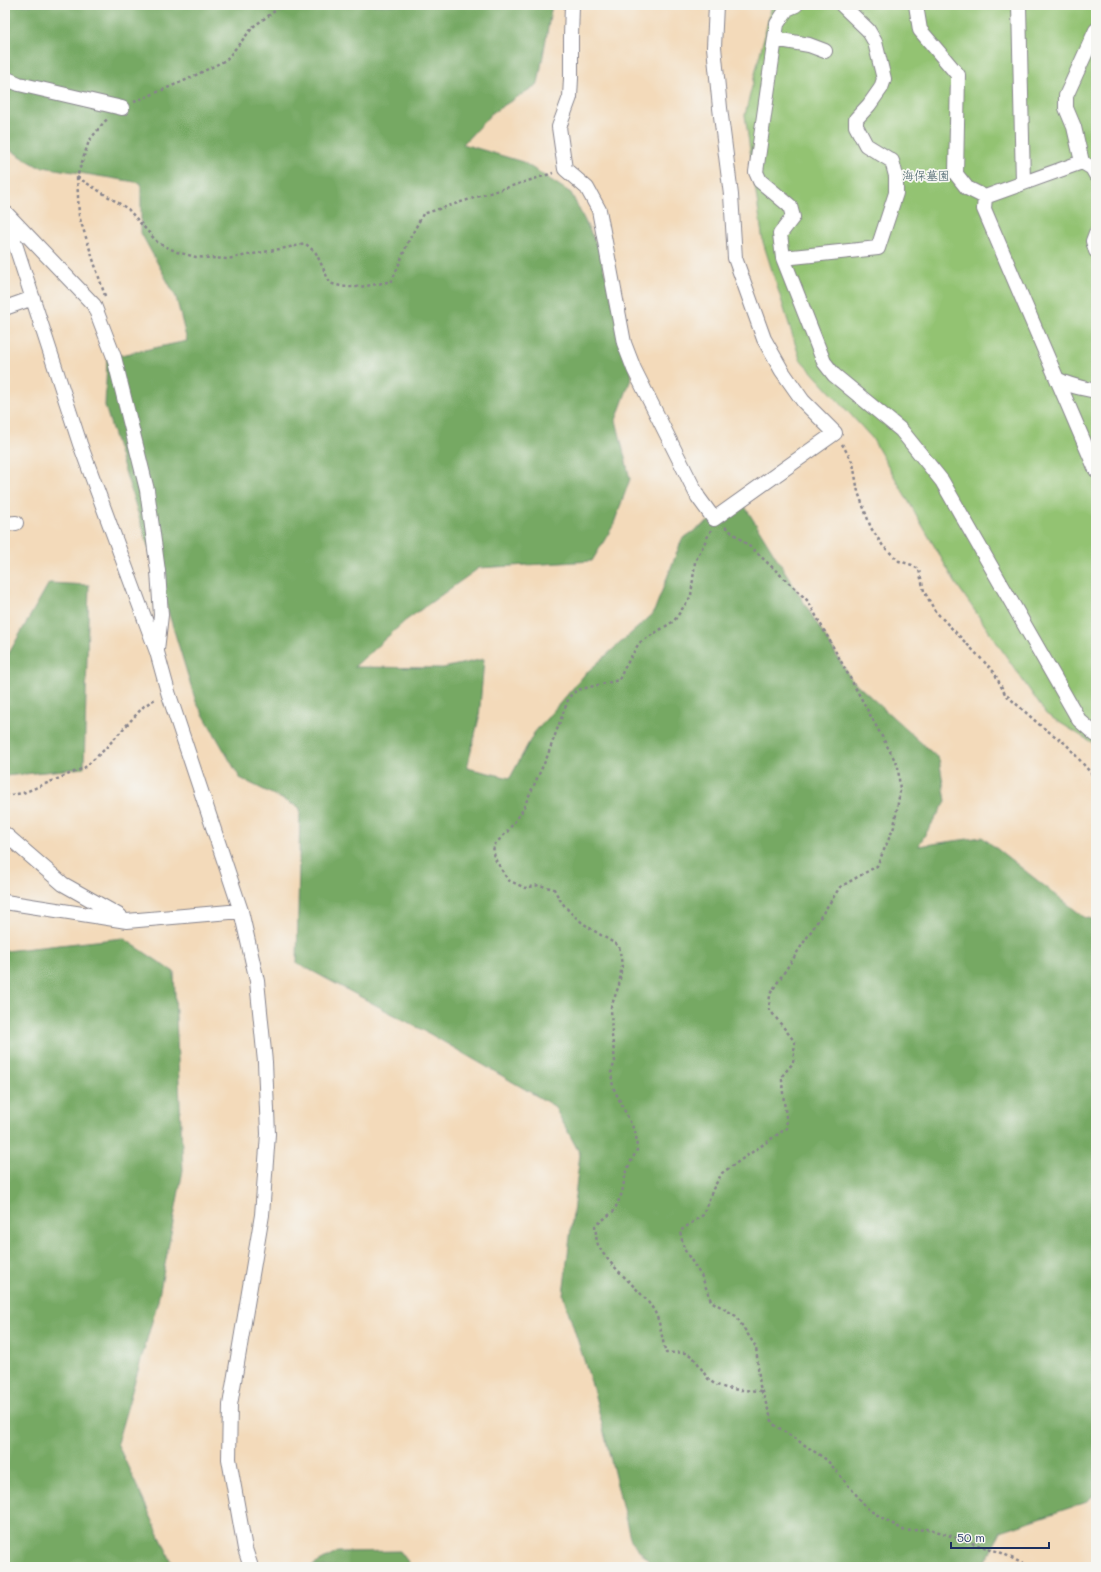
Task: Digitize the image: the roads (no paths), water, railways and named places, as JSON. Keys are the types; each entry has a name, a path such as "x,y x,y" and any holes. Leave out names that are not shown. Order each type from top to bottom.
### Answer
{"street":[{"path":"572,5 570,97 559,127 565,169 587,188 599,210 624,343 632,363 698,497 714,519 835,433 803,401 782,371 764,339 735,258 731,195 714,47 716,5"},
{"path":"796,5 787,9 777,24 756,172 760,181 790,206 793,217 780,234 783,258 824,362 834,375 901,430 942,481 1079,720 1096,735"},
{"path":"783,258 878,248 896,193 896,176 892,161 866,145 856,126 856,119 869,105 881,88 884,79 875,42 868,30 842,5"},
{"path":"916,5 920,30 958,75 956,174 967,188 985,197 1082,162"},
{"path":"1019,5 1023,183"},
{"path":"1096,30 1066,96 1066,108 1074,127 1082,162 1092,168 1096,175"},
{"path":"775,39 809,45 825,51"},
{"path":"5,78 19,84 122,108"},
{"path":"985,197 984,209 1096,470"},
{"path":"5,212 80,444 157,652 168,692 242,911 257,981 265,1062 268,1134 262,1215 230,1405 229,1459 245,1549 251,1567"},
{"path":"5,212 94,305 114,357 147,490 158,571 161,616 157,652"},
{"path":"1096,233 1093,241 1096,251"},
{"path":"5,308 33,298"},
{"path":"1057,378 1065,383 1079,388 1096,390"},
{"path":"5,834 63,884 127,921"},
{"path":"5,902 127,921 242,911"}],"park label":[{"name":"海保墓園","path":"926,175"}]}
